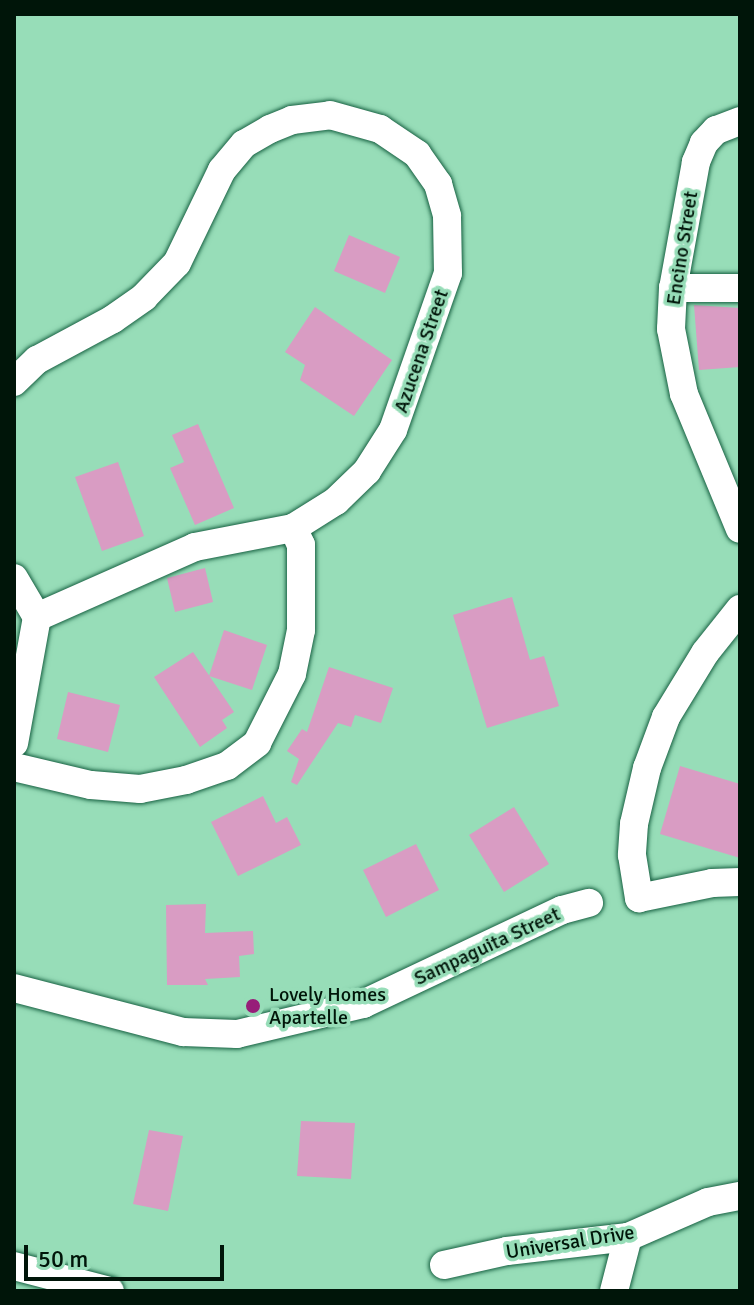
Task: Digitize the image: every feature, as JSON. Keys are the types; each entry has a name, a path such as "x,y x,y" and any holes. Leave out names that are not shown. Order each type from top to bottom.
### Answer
{"street":[{"name":"Azucena Street","path":"14,382 37,360 113,319 144,297 177,263 222,170 244,144 292,120 330,115 380,129 417,154 438,184 447,216 448,273 393,430 357,481 336,501 293,528 195,547 37,617"},
{"name":"Encino Street","path":"740,121 716,130 704,143 696,162 673,288 671,329 684,394 740,529"},
{"path":"673,288 740,288"},
{"path":"14,767 91,785 140,789 186,780 227,766 257,743 292,674 301,630 301,545 293,528"},
{"path":"14,578 37,617 14,743"},
{"path":"740,609 705,653 666,717 647,768 634,824 632,855 639,898 712,883 740,882"},
{"name":"Sampaguita Street","path":"14,988 183,1032 237,1034 363,1004 562,910 589,903"},
{"name":"Universal Drive","path":"444,1265 507,1251 628,1237 708,1202 740,1196"},
{"path":"614,1291 628,1237"},
{"path":"14,1266 104,1290"}],"building":[{"path":"349,235 400,257 385,293 334,271"},
{"path":"694,305 740,308 740,367 699,370"},
{"path":"315,307 392,360 354,416 300,380 305,365 285,352"},
{"path":"198,424 234,508 195,525 170,468 184,462 172,435"},
{"path":"118,462 144,536 102,551 75,477"},
{"path":"205,568 213,602 175,612 167,578"},
{"path":"512,597 530,660 544,656 559,706 487,728 453,615"},
{"path":"224,630 267,645 252,690 209,676"},
{"path":"193,652 234,712 222,720 227,728 200,747 154,677"},
{"path":"329,667 393,688 381,723 355,715 351,727 338,723 297,785 291,782 299,759 287,751 302,729 307,732"},
{"path":"68,692 120,705 108,752 57,739"},
{"path":"680,766 740,784 740,858 660,834"},
{"path":"263,796 276,823 287,817 301,845 238,876 211,822"},
{"path":"514,807 549,864 504,892 469,835"},
{"path":"416,844 439,890 386,917 363,870"},
{"path":"206,904 205,933 253,931 254,954 239,956 240,977 205,979 208,985 167,985 166,905"},
{"path":"301,1121 355,1123 351,1179 297,1176"},
{"path":"149,1130 183,1136 168,1211 133,1204"}],"place":[{"name":"Lovely Homes Apartelle","path":"253,1006"}]}
